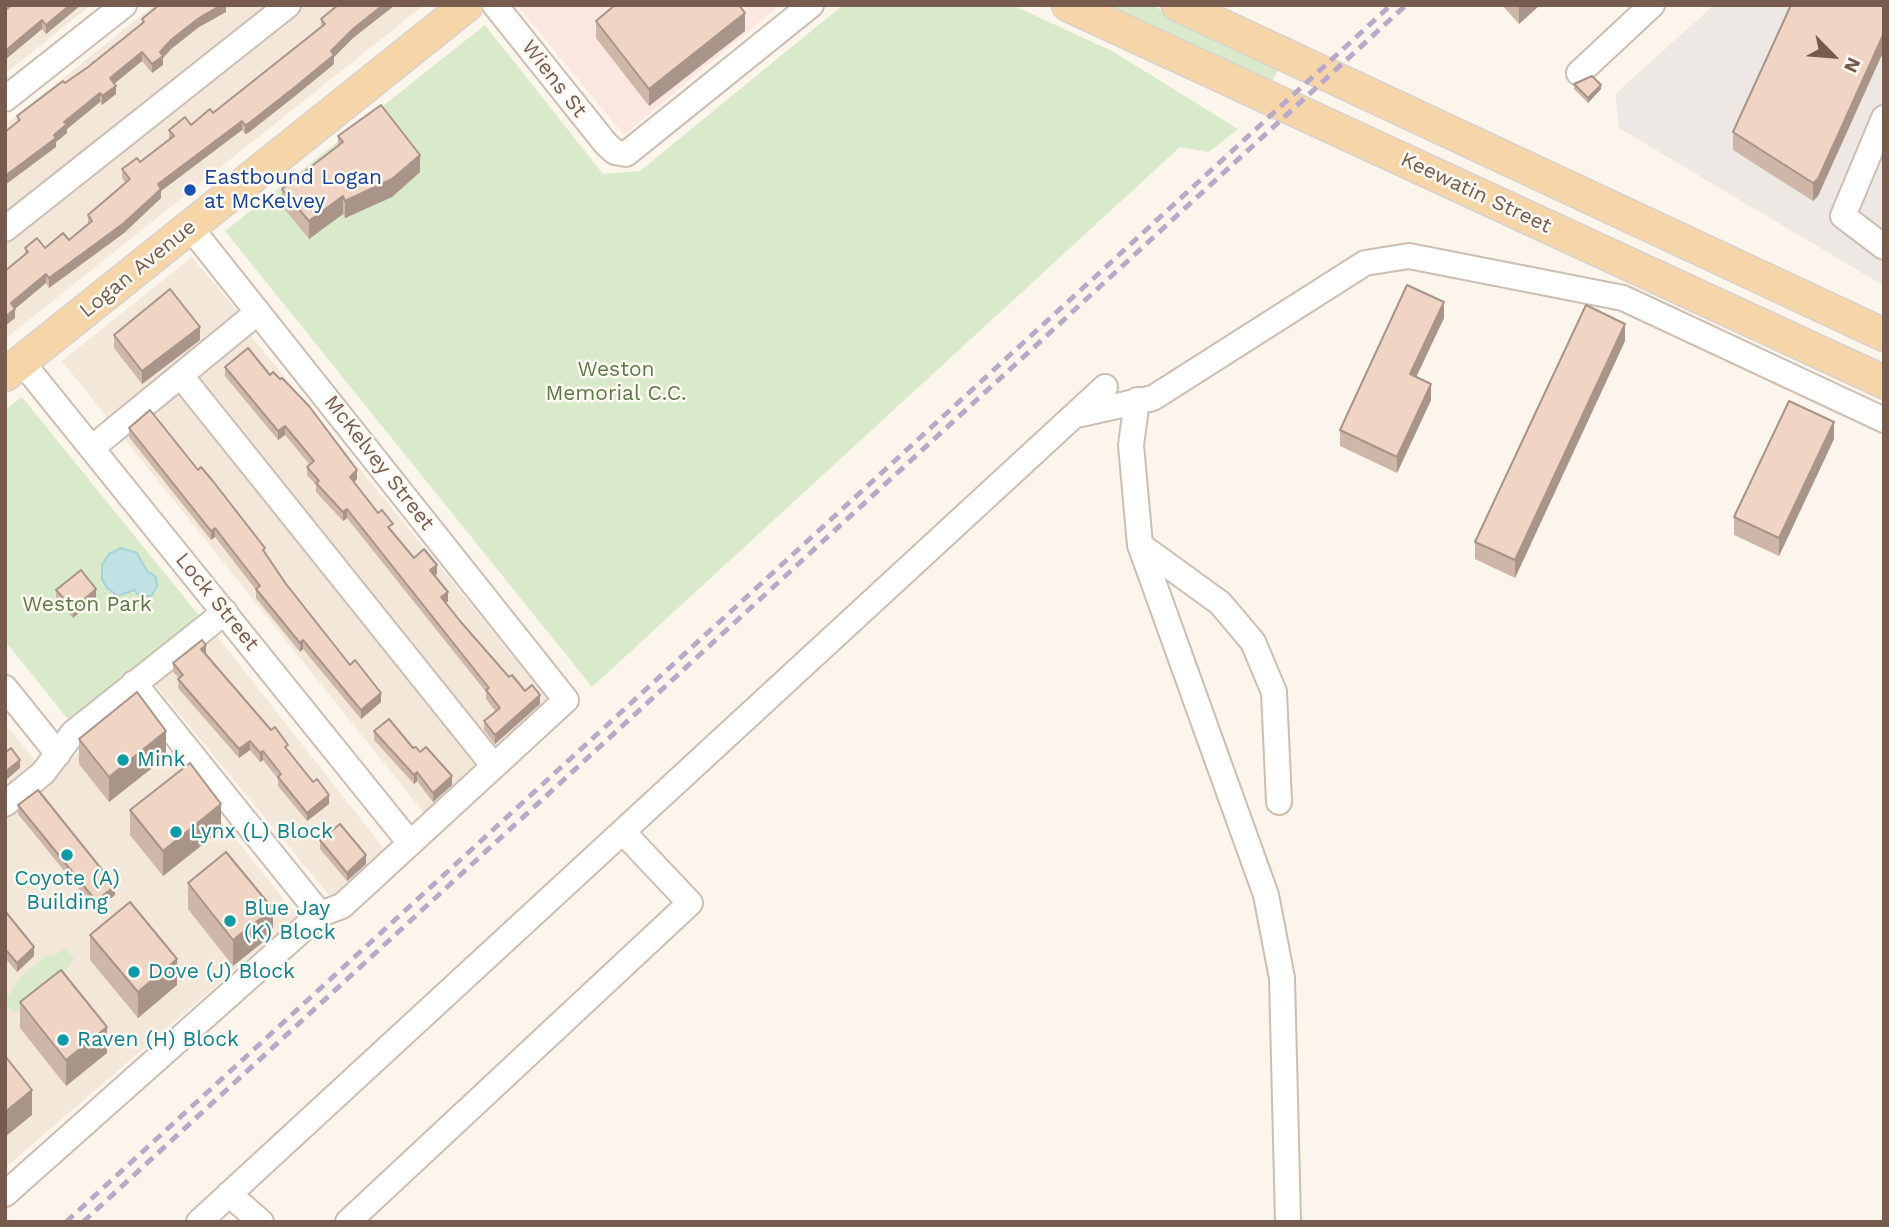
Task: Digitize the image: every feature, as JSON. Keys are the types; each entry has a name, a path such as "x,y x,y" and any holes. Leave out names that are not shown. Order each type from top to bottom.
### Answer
{"main road":[{"name":"Logan Avenue","path":"13,368 467,5"},
{"name":"Keewatin Street","path":"1068,5 1884,382"},
{"name":"Keewatin Street","path":"1178,5 1884,335"}],"street":[{"path":"5,99 124,5"},
{"path":"5,229 288,5"},
{"name":"Wiens St","path":"495,5 615,152 626,154 811,5"},
{"path":"1579,73 1651,5"},
{"path":"1884,118 1843,216 1884,247"},
{"name":"McKelvey Street","path":"190,227 566,700 493,765"},
{"path":"1074,416 1153,398 1364,262 1409,256 1623,298 1884,420"},
{"path":"93,447 258,312"},
{"name":"Lock Street","path":"13,368 93,447 410,843"},
{"path":"5,1194 320,914 342,906 493,765 181,376"},
{"path":"199,1222 1105,387"},
{"path":"1137,400 1131,445 1140,545 1266,895 1282,978 1288,1222"},
{"path":"1140,545 1220,603 1253,642 1274,692 1279,802"},
{"path":"5,804 43,773 73,733 225,612"},
{"path":"134,683 320,914"},
{"path":"5,688 58,754"},
{"path":"348,1222 690,903 623,832"},
{"path":"229,1194 261,1222"}],"shaded area":[{"path":"5,5 91,5 5,74"},
{"path":"154,5 274,5 5,219 5,125"},
{"path":"304,5 424,5 5,339 5,243"},
{"path":"517,5 780,5 624,135"},
{"path":"1714,5 1884,5 1884,286 1619,128 1615,94"},
{"path":"192,257 243,318 111,422 62,361"},
{"path":"247,331 552,704 499,754 191,378"},
{"path":"181,385 480,762 479,774 428,818 120,433"},
{"path":"213,631 389,855 333,900 152,681"},
{"path":"133,710 297,916 5,1168 5,812"},
{"path":"5,724 39,765 5,794"}],"green space":[{"name":"Weston Memorial C.C.","path":"843,5 1012,5 1112,51 1238,129 1209,152 1180,147 592,687 225,231 485,25 603,174 640,171"},
{"path":"1090,5 1151,5 1280,66 1269,88"},
{"name":"Weston Park","path":"22,397 201,618 71,723 5,641 5,410"},
{"path":"65,948 74,958 63,974 22,1009 13,1012 6,1006 6,999 20,978 45,956 55,955"}],"water":[{"path":"121,548 137,553 147,571 156,577 157,586 152,595 142,598 134,590 118,596 107,588 102,579 102,565 109,554"}],"building":[{"path":"11,5 70,5 46,25 42,20 5,51 5,7 7,9"},
{"path":"159,5 221,5 171,40 160,52 163,56 152,64 142,52 110,78 116,86 102,96 100,93 64,122 67,124 54,135 56,138 5,176 5,132 20,120 17,116 63,81 65,83 88,67 144,22 142,19"},
{"path":"338,5 383,5 331,51 334,55 248,124 245,125 242,121 158,184 161,189 124,223 49,278 46,274 11,303 15,309 5,317 5,271 28,252 25,248 37,238 45,248 63,233 69,240 92,221 88,215 130,179 122,169 137,158 140,162 174,136 169,130 185,117 191,125 210,109 213,113 325,24 321,19"},
{"path":"615,5 739,5 745,13 649,89 596,21"},
{"path":"1791,5 1884,5 1884,33 1818,179 1813,183 1733,132"},
{"path":"1592,76 1601,85 1588,98 1574,84"},
{"path":"381,105 420,155 392,179 345,201 343,196 309,221 282,189 343,142 338,136"},
{"path":"1407,285 1444,302 1410,374 1431,384 1397,457 1340,430"},
{"path":"170,289 200,327 142,371 114,335"},
{"path":"1586,305 1625,324 1515,560 1475,542"},
{"path":"248,348 270,375 273,372 282,378 309,406 357,470 350,477 378,513 382,510 393,524 388,527 414,558 424,549 437,565 430,570 448,592 441,597 460,621 509,677 512,675 525,691 532,685 540,695 495,735 484,721 500,708 486,690 489,688 347,509 343,512 316,483 319,481 307,467 314,461 285,426 278,431 225,367"},
{"path":"1789,401 1834,422 1779,538 1734,517"},
{"path":"150,410 198,470 201,467 212,480 265,548 263,550 286,584 350,665 355,660 381,693 361,710 303,640 300,643 256,589 260,586 215,528 211,531 129,428"},
{"path":"81,570 96,589 73,609 56,590"},
{"path":"202,640 206,645 201,649 271,730 275,727 288,745 285,747 313,782 317,779 329,795 307,813 278,777 281,774 263,751 260,753 250,741 239,749 178,679 183,675 173,663"},
{"path":"137,692 166,731 109,777 79,739"},
{"path":"389,719 413,748 416,747 420,752 426,747 452,776 433,793 417,772 414,775 374,731"},
{"path":"11,748 20,760 5,772 5,751"},
{"path":"190,763 221,804 163,851 130,810"},
{"name":"Coyote (A) Building","path":"38,790 115,886 96,901 18,805"},
{"path":"340,824 366,855 347,873 320,840"},
{"path":"226,852 273,909 233,940 188,883"},
{"path":"130,902 177,959 138,992 90,935"},
{"path":"5,911 34,947 17,963 5,949"},
{"path":"61,970 107,1027 66,1060 20,1002"},
{"path":"5,1056 32,1090 5,1112"}],"railway":[{"path":"66,1222 1391,5"},
{"path":"83,1222 1406,5"}],"place":[{"name":"Eastbound Logan at McKelvey","path":"190,190"},
{"name":"Mink","path":"123,760"},
{"name":"Lynx (L) Block","path":"176,832"},
{"name":"Coyote (A) Building","path":"67,855"},
{"name":"Blue Jay (K) Block","path":"230,921"},
{"name":"Dove (J) Block","path":"134,972"},
{"name":"Raven (H) Block","path":"63,1040"}]}
